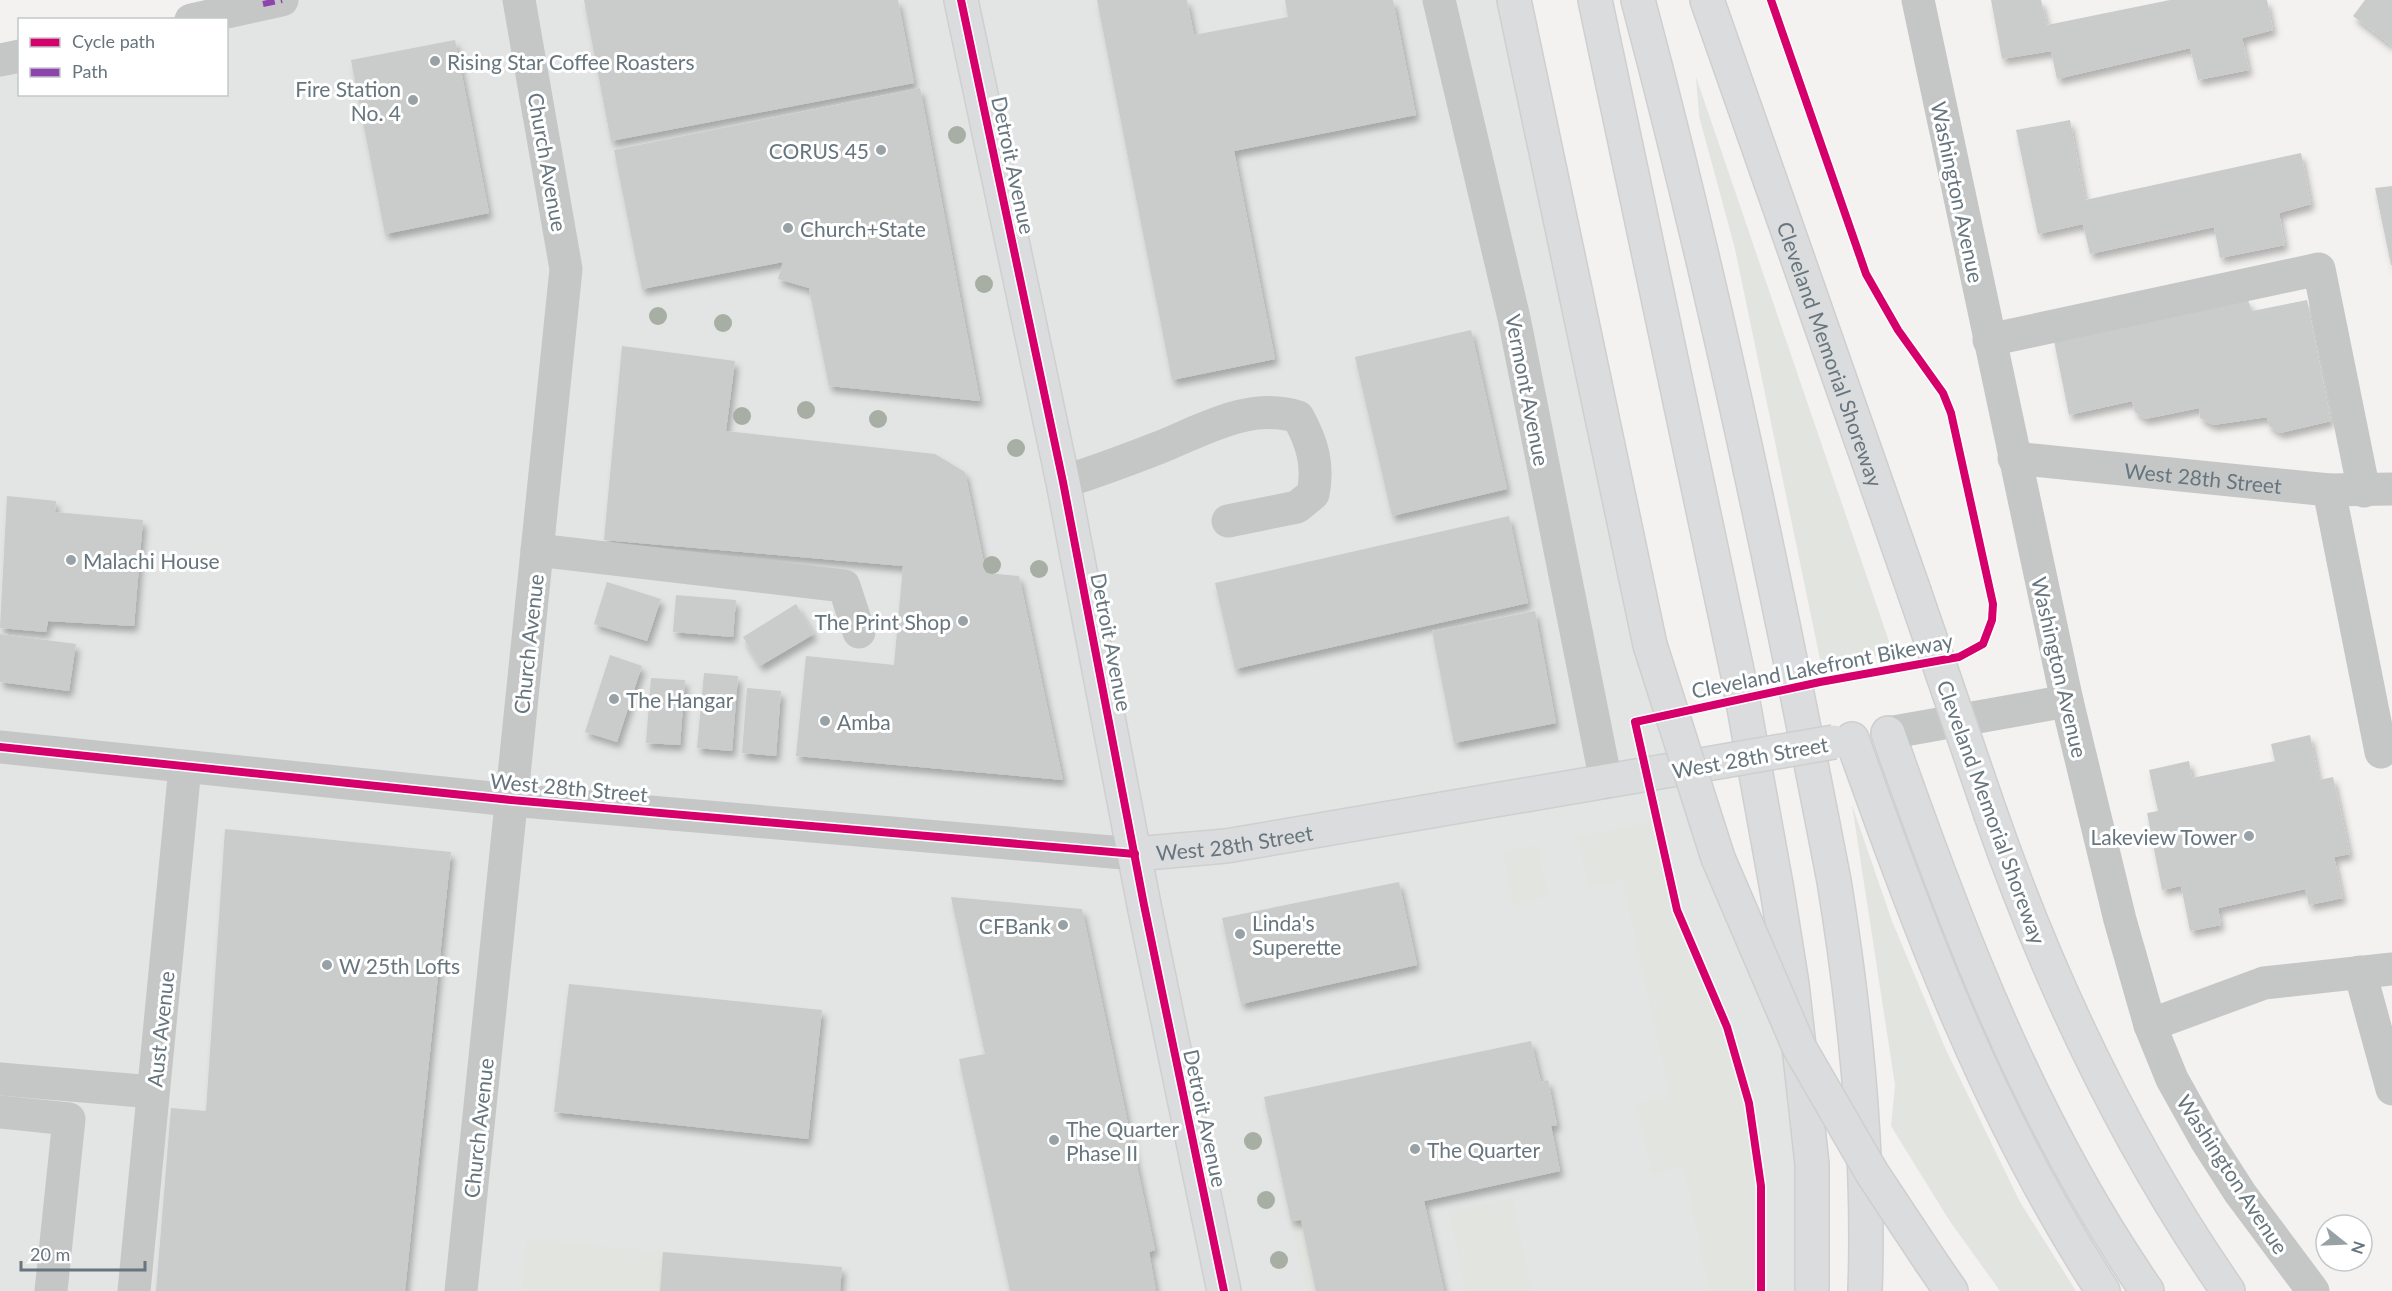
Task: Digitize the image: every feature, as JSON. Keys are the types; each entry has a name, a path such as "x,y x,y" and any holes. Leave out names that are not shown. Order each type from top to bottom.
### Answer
{"main road":[{"name":"Detroit Avenue","path":"961,0 1063,482 1135,854 1224,1291"},
{"path":"1514,0 1650,645 1718,858 1799,1047 1872,1173 1951,1291"},
{"path":"1595,0 1737,668 1777,890 1792,984 1812,1164 1812,1291"},
{"path":"1638,0 1676,146 1718,326 1834,881 1847,962 1860,1086 1865,1189 1865,1291"},
{"name":"Cleveland Memorial Shoreway","path":"1707,0 1990,815 2034,932 2091,1059 2164,1194 2228,1291"},
{"path":"1888,733 1949,905 2005,1039 2067,1161 2147,1291"},
{"name":"West 28th Street","path":"1135,854 1226,846 1888,733"},
{"path":"1843,741 1980,1071 2044,1193 2103,1291"}],"street":[{"name":"Church Avenue","path":"460,1291 566,269 519,0"},
{"name":"Vermont Avenue","path":"1439,0 1514,318 1606,782"},
{"name":"Washington Avenue","path":"1917,0 2067,701 2117,908 2150,1025 2172,1079 2206,1140 2240,1192 2313,1291"},
{"path":"200,18 272,2"},
{"path":"0,60 18,56"},
{"path":"1989,340 2319,269 2378,490"},
{"path":"1063,482 1106,468 1195,431 1247,415 1282,412 1298,417 1308,434 1316,461 1313,494 1297,507 1228,521"},
{"name":"West 28th Street","path":"2014,458 2329,490 2378,490"},
{"path":"2329,490 2382,752"},
{"path":"537,550 844,586 859,632"},
{"name":"West 28th Street","path":"1888,733 2067,701"},
{"name":"West 28th Street","path":"0,747 511,800 1135,854"},
{"name":"Aust Avenue","path":"134,1291 185,767"},
{"path":"2150,1025 2264,983 2392,969"},
{"path":"2360,972 2392,1089"},
{"path":"0,1079 153,1092"},
{"path":"0,1112 69,1119 51,1291"}],"shaded area":[{"path":"244,0 1514,0 1634,573 1799,1047 1812,1291 0,1291 0,60 18,55 18,96 228,96 228,18 169,18"},
{"path":"1696,77 1893,653 1821,664 1735,249 1699,116"},
{"path":"1852,805 1892,921 1946,1050 2020,1202 2076,1291 2000,1291 1949,1220 1891,1126 1895,1085"},
{"path":"1656,821 1677,910 1727,1027 1749,1103 1761,1186 1761,1291 1709,1291 1684,1167 1652,1173 1637,1104 1670,1096 1623,880 1589,887 1578,837"},
{"path":"1537,845 1548,896 1514,904 1503,852"},
{"path":"1512,1198 1532,1291 1466,1291 1449,1212"},
{"path":"1301,1220 1316,1291 1307,1291 1291,1221"},
{"path":"527,1239 663,1252 660,1291 522,1291"}],"building":[{"path":"584,0 898,0 914,83 611,141"},
{"path":"1097,0 1187,0 1194,35 1288,17 1285,0 1393,0 1416,115 1234,151 1275,359 1172,380"},
{"path":"1991,0 2041,0 2047,25 2170,0 2267,0 2273,30 2242,38 2249,70 2198,80 2190,48 2057,79 2051,51 2002,59"},
{"path":"2365,0 2392,0 2392,46 2353,16"},
{"name":"Fire Station No. 4","path":"455,40 489,213 385,234 351,60"},
{"name":"Church+State","path":"920,88 980,401 829,386 809,288 778,279 783,262 642,289 614,150"},
{"path":"2070,120 2085,200 2301,153 2311,204 2279,213 2285,245 2220,258 2214,227 2090,254 2083,224 2038,234 2016,130"},
{"path":"2392,186 2392,265 2391,265 2375,188"},
{"path":"2248,300 2252,311 2307,300 2331,421 2280,433 2269,426 2267,417 2213,425 2200,418 2199,408 2145,419 2135,412 2132,401 2069,415 2054,341"},
{"path":"1471,330 1507,489 1392,516 1355,357"},
{"path":"622,346 735,361 726,431 935,454 965,472 986,573 1019,576 1063,780 796,756 806,656 894,665 903,566 604,540"},
{"name":"Malachi House","path":"7,496 56,501 55,512 143,520 134,626 48,621 46,632 0,628"},
{"path":"1509,516 1528,603 1235,669 1215,583"},
{"path":"607,582 661,599 647,641 594,624"},
{"path":"676,595 736,600 733,637 673,632"},
{"path":"796,604 814,634 760,666 743,637"},
{"path":"1535,611 1556,723 1454,743 1432,631"},
{"path":"0,634 76,644 69,691 0,682"},
{"name":"The Hangar","path":"610,655 642,666 617,742 585,732"},
{"path":"704,673 738,676 732,751 697,748"},
{"path":"651,678 685,680 680,745 646,743"},
{"path":"747,688 781,691 776,756 742,753"},
{"name":"Lakeview Tower","path":"2310,735 2319,780 2333,777 2350,854 2334,857 2343,898 2309,905 2305,889 2218,908 2221,925 2190,931 2181,886 2162,890 2147,813 2158,811 2149,770 2189,761 2192,778 2275,761 2271,744"},
{"path":"225,829 451,852 405,1291 156,1291 171,1108 206,1111"},
{"path":"1399,882 1417,965 1241,1004 1222,918"},
{"name":"The Quarter Phase II","path":"951,897 1082,909 1155,1250 1149,1252 1156,1291 1010,1291 959,1059 985,1054"},
{"path":"569,984 822,1010 808,1139 554,1112"},
{"name":"The Quarter","path":"1531,1041 1541,1082 1548,1080 1557,1125 1551,1126 1560,1171 1424,1201 1444,1291 1316,1291 1301,1220 1291,1221 1264,1097"},
{"path":"663,1252 842,1267 840,1291 660,1291"}],"marked path":[{"path":"263,4 282,0"}],"cycle path":[{"path":"961,0 1063,482 1144,905 1224,1291"},
{"name":"Cleveland Lakefront Bikeway","path":"1761,1291 1761,1186 1749,1103 1727,1027 1677,910 1635,722 1820,682 1959,657 1983,644 1992,620 1993,604 1951,413 1943,393 1898,330 1866,274 1771,0"},
{"path":"0,747 511,800 1135,854"}],"place":[{"name":"Rising Star Coffee Roasters","path":"435,61"},
{"name":"Fire Station No. 4","path":"413,100"},
{"name":"CORUS 45","path":"881,150"},
{"name":"Church+State","path":"788,228"},
{"name":"Malachi House","path":"71,560"},
{"name":"The Print Shop","path":"963,621"},
{"name":"The Hangar","path":"614,699"},
{"name":"Amba","path":"825,721"},
{"name":"Lakeview Tower","path":"2249,836"},
{"name":"CFBank","path":"1063,925"},
{"name":"Linda's Superette","path":"1240,934"},
{"name":"W 25th Lofts","path":"327,965"},
{"name":"The Quarter Phase II","path":"1054,1140"},
{"name":"The Quarter","path":"1415,1149"}]}
